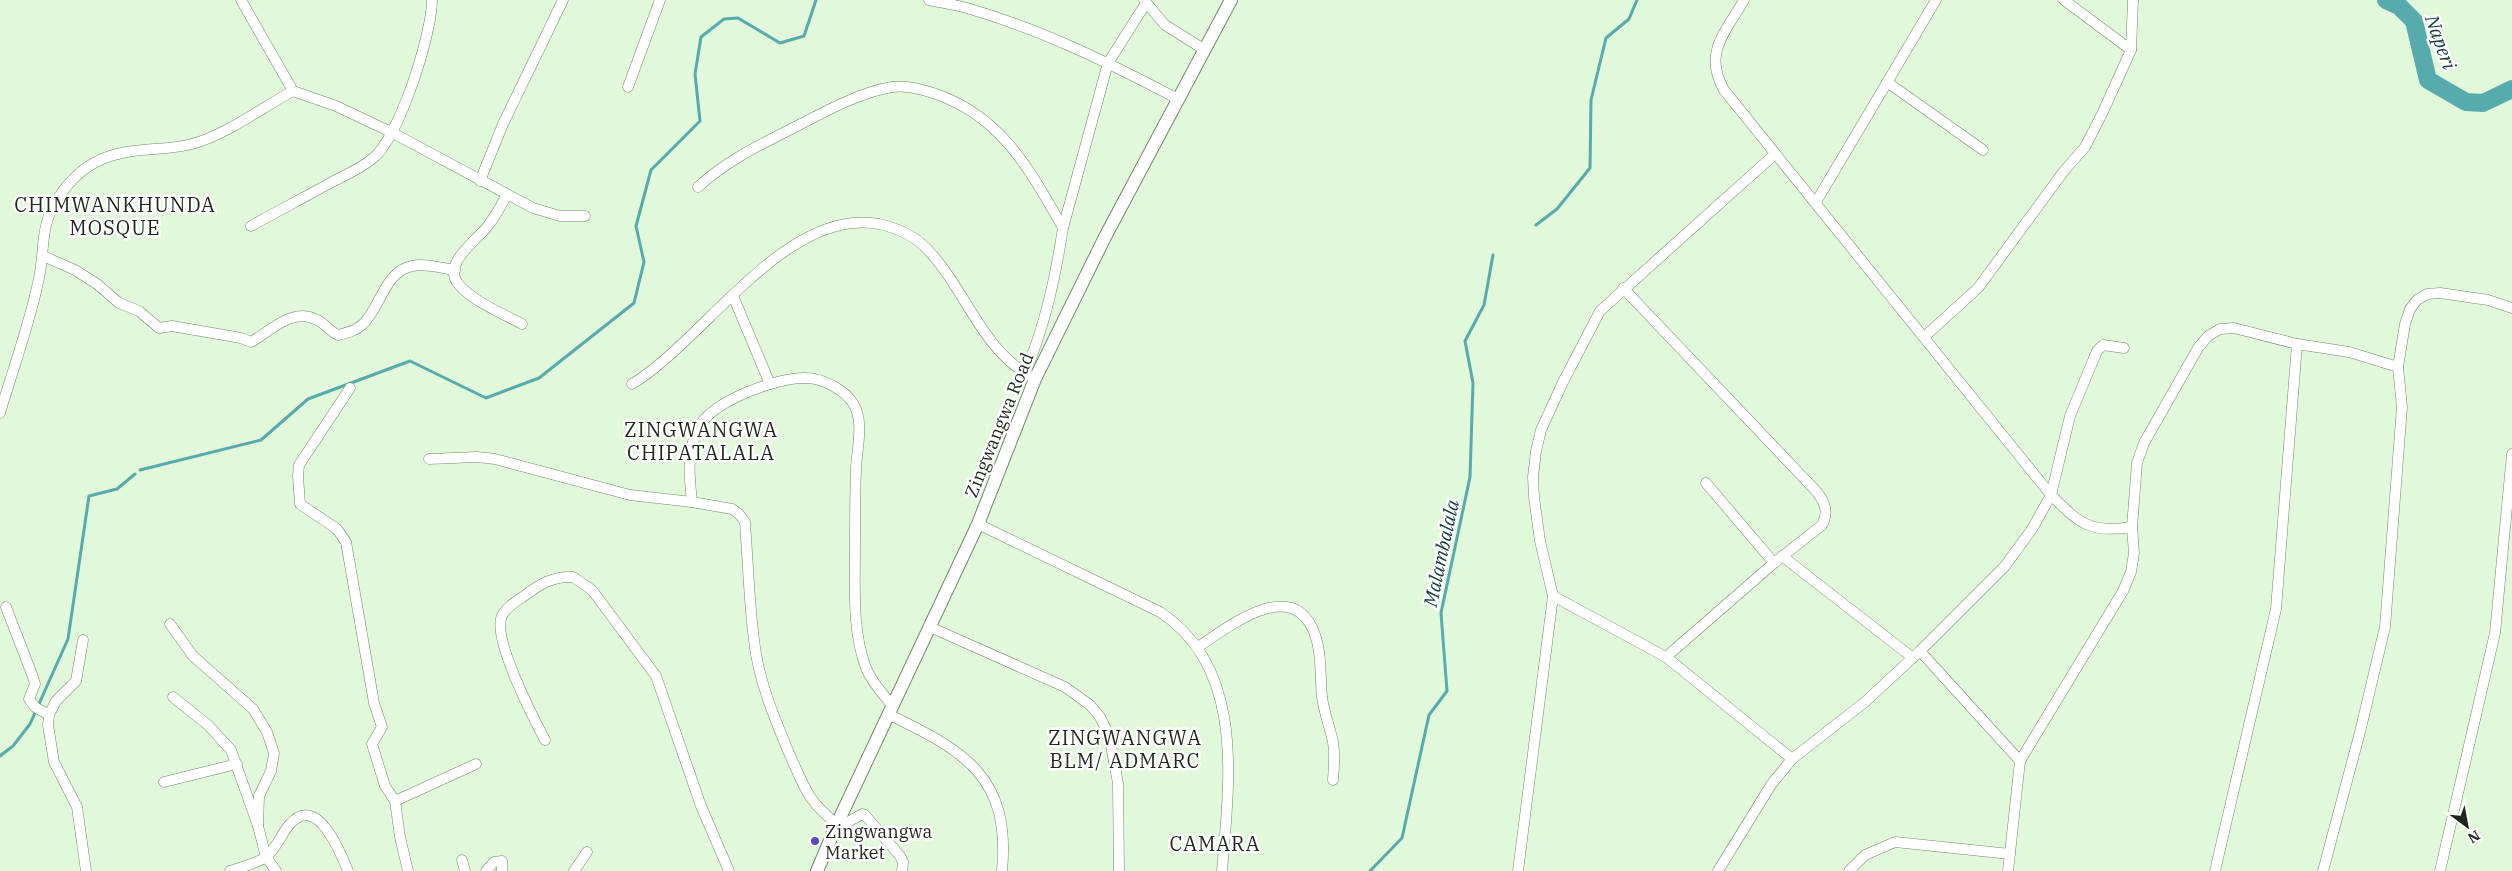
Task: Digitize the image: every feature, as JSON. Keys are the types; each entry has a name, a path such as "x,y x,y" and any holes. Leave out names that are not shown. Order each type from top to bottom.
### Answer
{"street":[{"path":"241,0 293,91 336,106 391,132 480,181 549,214 567,217 586,216"},
{"path":"251,226 373,159 380,152 391,132 420,63 427,37 432,0"},
{"path":"480,181 507,115 563,0"},
{"path":"628,87 660,0"},
{"path":"929,0 970,9 1007,21 1108,63 1178,99"},
{"name":"Zingwangwa Road","path":"817,871 890,709 978,524 1030,376 1231,0"},
{"path":"1744,0 1719,44 1715,57 1716,71 1724,90 2051,495 2075,519 2089,527 2102,529 2132,527"},
{"path":"1816,202 1936,0"},
{"path":"2064,0 2131,50"},
{"path":"1924,337 1978,288 2064,171 2085,147 2131,50 2133,0"},
{"path":"632,384 654,371 733,296 777,258 806,237 825,228 856,222 890,226 911,236 928,250 949,277 999,352 1030,376 1036,346 1052,292 1063,228 1108,63 1145,1 1165,25 1205,50"},
{"path":"1887,82 1983,150"},
{"path":"698,187 717,170 736,157 826,112 872,92 894,86 922,89 946,97 968,110 1001,135 1021,157 1063,228"},
{"path":"0,413 32,304 43,256 46,223 57,199 77,174 95,162 124,153 157,150 194,143 208,138 293,91"},
{"path":"1518,871 1553,596 1540,541 1534,497 1533,477 1541,430 1600,311 1623,288 1775,154"},
{"path":"507,194 494,218 459,257 455,263 455,270 458,284 468,293 522,324"},
{"path":"43,256 75,270 97,284 119,303 139,311 159,328 172,326 240,338 251,342 278,323 305,316 317,319 338,335 348,333 363,324 384,290 403,269 418,265 455,270"},
{"path":"1623,288 1823,501 1826,518 1822,525 1778,559 1666,657"},
{"path":"2323,871 2365,715 2385,627 2402,407 2398,367 2405,324 2410,309 2417,300 2426,294 2440,293 2488,300 2512,308"},
{"path":"733,296 770,384"},
{"path":"2008,871 2020,761 2123,591 2131,572 2134,552 2132,527 2137,462 2144,443 2198,348 2208,336 2220,329 2234,328 2297,344 2349,352 2398,367"},
{"path":"2215,871 2276,609 2297,344"},
{"path":"1718,871 1771,785 1792,760 1858,707 1916,654 2005,566 2032,529 2051,495 2070,416 2097,351 2103,345 2124,348"},
{"path":"692,502 689,456 700,425 708,415 723,405 770,384 794,378 816,380 837,389 850,399 857,410 859,424 855,497 855,596 858,626 866,667 890,709 958,751 984,779 992,793 1000,817 1003,839 1002,871"},
{"path":"350,388 299,465 298,500 302,506 337,529 346,542 374,703 382,727 372,744 385,786 395,801 400,837 408,871"},
{"path":"2440,871 2491,659 2512,454"},
{"path":"429,459 486,458 630,495 732,509 743,518 754,641 765,691 780,732 811,800 817,809 837,824 848,822 862,814 865,815 900,856 902,871"},
{"path":"1706,483 1778,559 1916,654 2020,761"},
{"path":"978,524 1038,551 1160,612 1182,628 1198,647 1216,685 1224,719 1228,780 1222,871"},
{"path":"545,740 517,683 501,630 500,620 510,607 538,585 550,579 573,577 592,590 656,676 701,806 728,871"},
{"path":"1553,596 1666,657 1792,760"},
{"path":"1198,647 1234,622 1274,606 1287,606 1303,617 1314,633 1318,648 1323,707 1333,740 1333,780"},
{"path":"6,607 34,677 35,684 29,698 35,706 49,715"},
{"path":"170,624 194,656 253,709 267,732 274,753 271,771 258,796 258,826"},
{"path":"930,627 1065,688 1090,705 1100,717 1109,735 1118,783 1119,871"},
{"path":"83,640 76,681 56,701 49,715 49,735 54,762 77,807 86,871"},
{"path":"173,697 193,711 219,736 230,750 237,764 240,782 258,826 266,857 276,871"},
{"path":"164,782 237,764"},
{"path":"395,801 476,764"},
{"path":"230,871 266,857 289,824 297,818 309,816 322,822 348,871"},
{"path":"1849,871 1865,855 1880,847 1896,842 2010,854"},
{"path":"574,871 587,852"},
{"path":"462,860 465,871"},
{"path":"486,871 494,862 502,861 502,871"}],"waterway":[{"path":"140,470 261,440 308,399 410,361 486,398 539,378 634,303 644,262 636,226 651,170 700,121 695,74 701,37 724,19 738,18 780,43 804,36 816,0"},
{"name":"Malambalala","path":"1536,225 1557,209 1590,168 1591,100 1606,38 1629,19 1637,0"},
{"name":"Naperi","path":"2386,0 2399,6 2414,21 2428,80 2466,102 2483,103 2512,89"},
{"name":"Malambalala","path":"1370,871 1402,838 1429,715 1447,691 1441,613 1470,477 1473,383 1465,341 1484,305 1493,255"},
{"path":"0,756 13,746 30,724 68,639 89,496 117,489 135,474"}],"place":[{"name":"Zingwangwa Market","path":"815,841"}],"district":[{"name":"CHIMWANKHUNDA MOSQUE","path":"115,216"},
{"name":"ZINGWANGWA CHIPATALALA","path":"701,440"},
{"name":"ZINGWANGWA BLM/ ADMARC","path":"1125,748"},
{"name":"CAMARA","path":"1215,843"}]}
